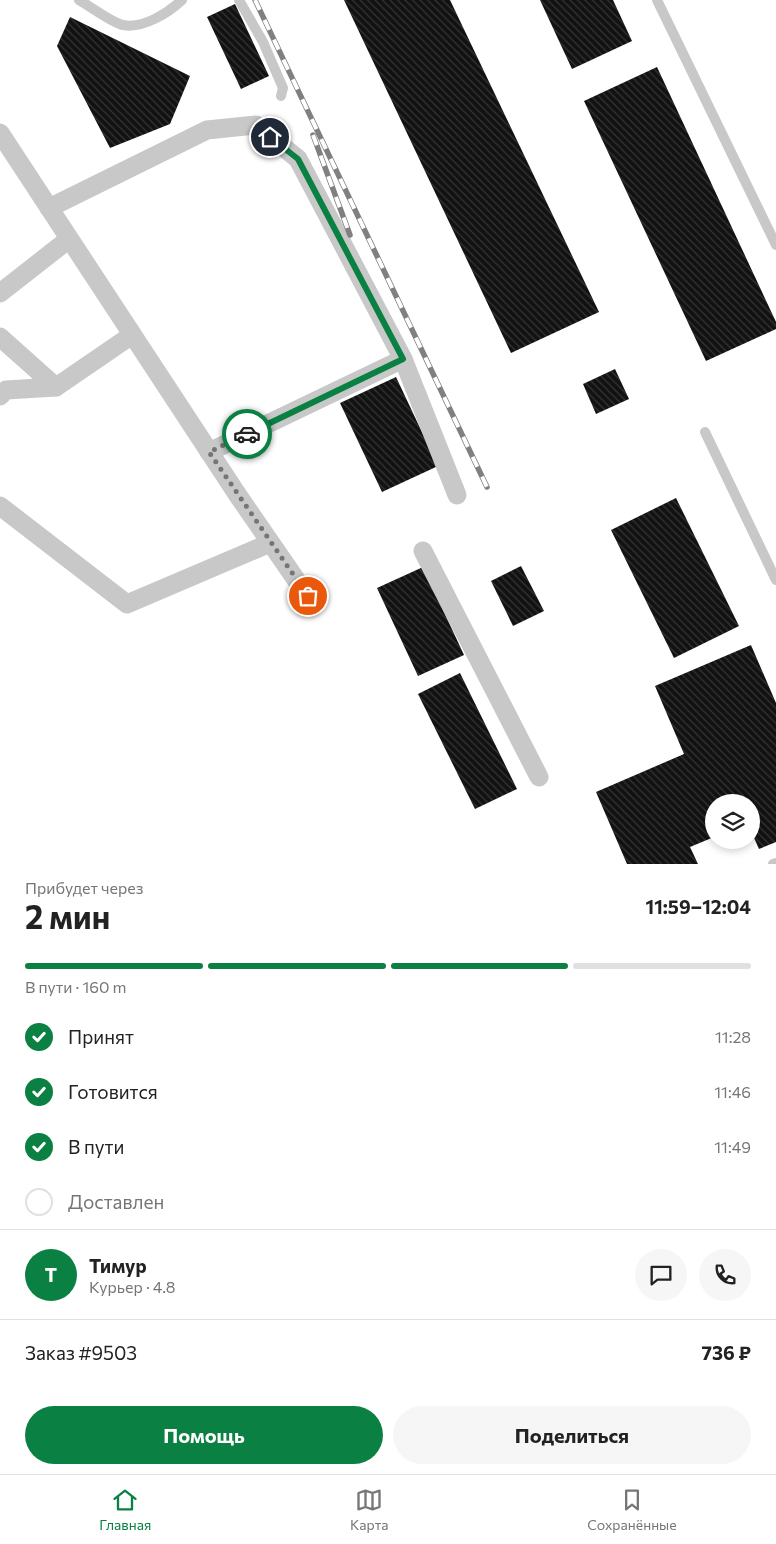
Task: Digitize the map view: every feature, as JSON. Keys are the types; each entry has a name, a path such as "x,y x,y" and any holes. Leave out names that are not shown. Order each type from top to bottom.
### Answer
{"street":[{"path":"49,208 207,130 256,126 298,159 403,359 457,495"},
{"path":"0,133 209,452 308,596"},
{"path":"0,293 69,239"},
{"path":"0,396 6,390 56,387 132,335"},
{"path":"0,336 56,387"},
{"path":"209,452 403,359"},
{"path":"0,506 127,604 270,543"},
{"path":"423,551 539,777"}],"lane":[{"path":"79,0 123,25 140,23 168,13 182,0"},
{"path":"239,0 263,42 283,88 281,96"},
{"path":"657,0 776,244"},
{"path":"705,432 776,580"}],"building":[{"path":"344,0 450,0 599,312 511,353"},
{"path":"540,0 613,0 632,41 572,69"},
{"path":"235,4 269,76 241,89 207,17"},
{"path":"70,17 190,76 170,124 110,148 57,46"},
{"path":"657,67 776,322 776,329 706,361 584,101"},
{"path":"615,369 629,399 596,414 583,384"},
{"path":"396,377 438,466 382,492 340,403"},
{"path":"676,498 739,626 674,658 611,530"},
{"path":"521,566 544,611 513,626 491,581"},
{"path":"423,567 464,655 418,676 377,588"},
{"path":"751,645 776,703 776,842 760,849 760,794 705,794 705,841 690,847 698,864 627,864 596,792 684,754 655,686"},
{"path":"460,673 517,789 475,809 418,694"}],"railway":[{"path":"255,0 487,487"},
{"path":"313,135 350,235"}],"way so far":[{"path":"247,434 209,452 308,596"}],"route":[{"path":"247,434 403,359 298,159 270,137"}]}
